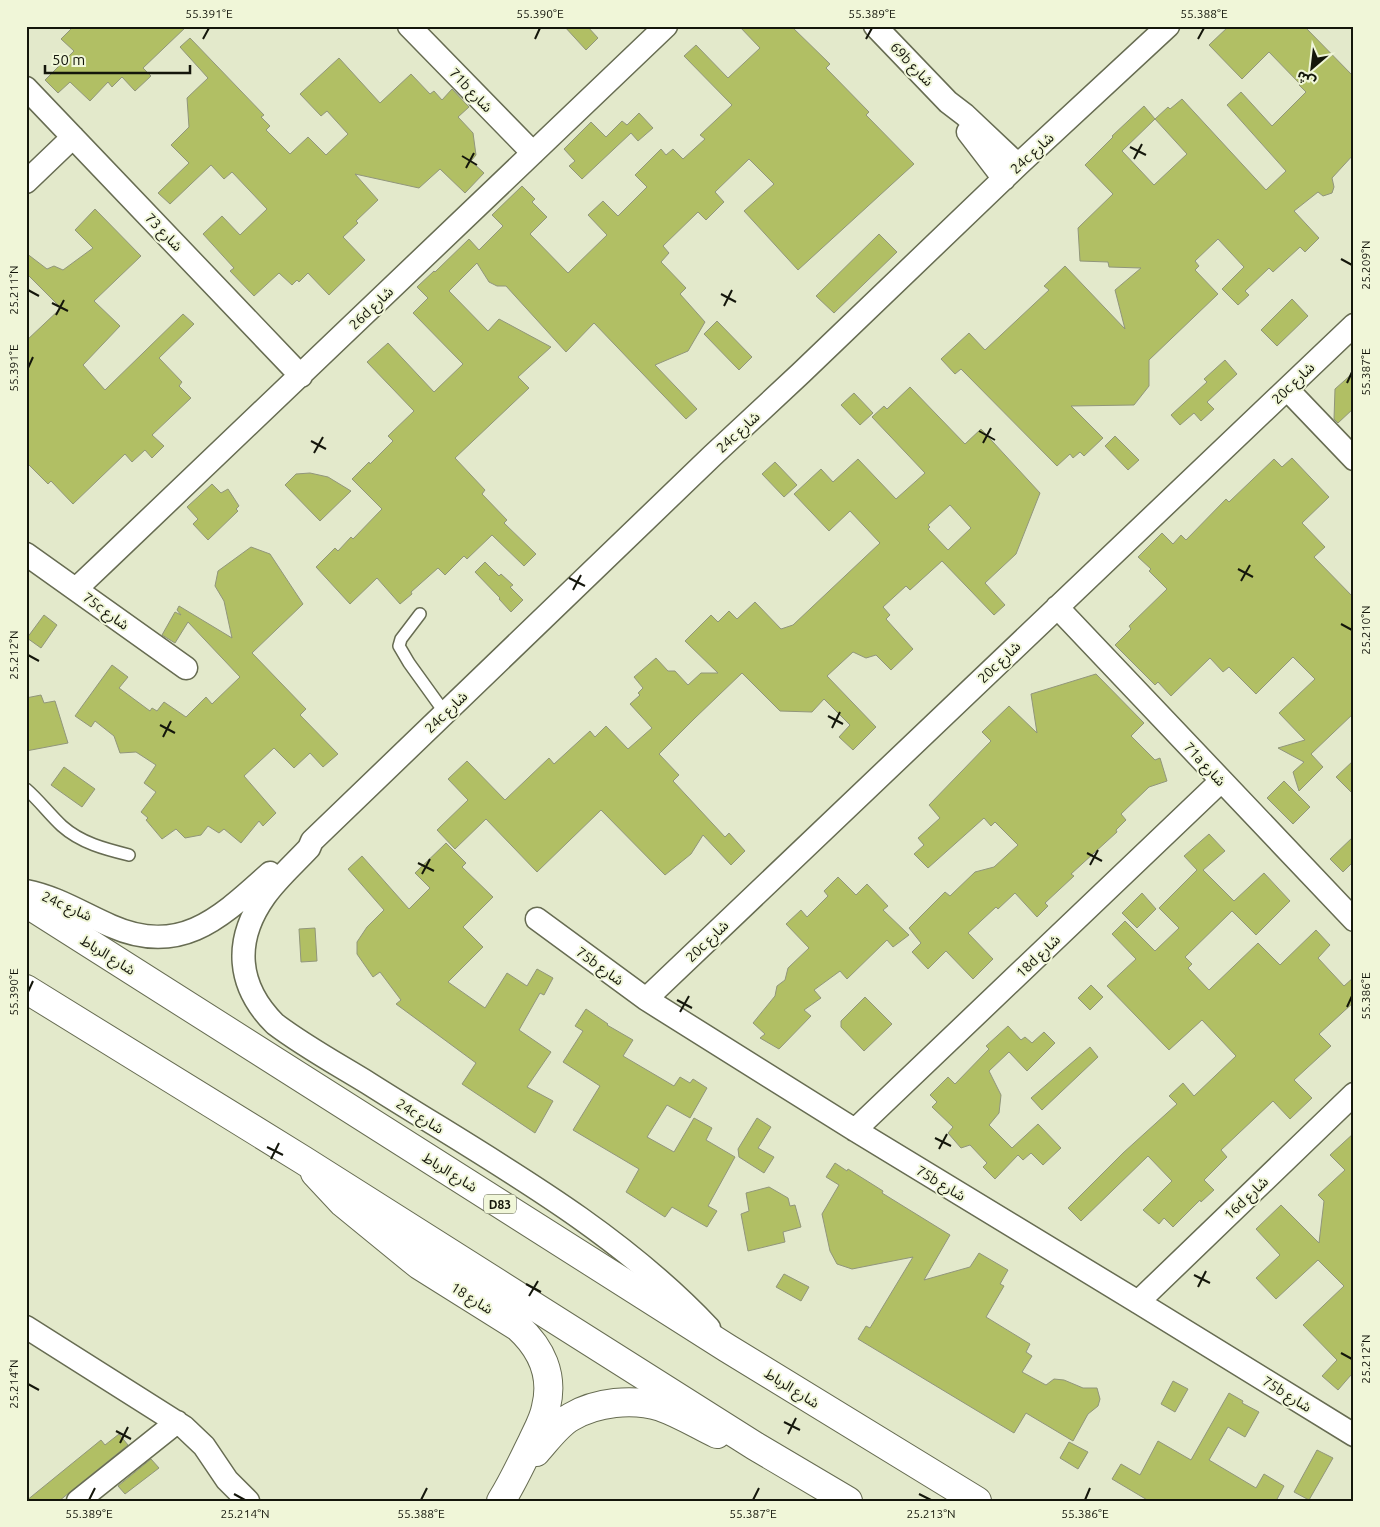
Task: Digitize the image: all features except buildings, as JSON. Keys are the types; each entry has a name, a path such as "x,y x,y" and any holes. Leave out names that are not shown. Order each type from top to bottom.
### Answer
{"main road":[{"name":"شارع الرباط","path":"26,903 727,1348 977,1501"},
{"path":"26,989 303,1160 755,1446 848,1501"},
{"name":"شارع 18","path":"303,1160 343,1203 392,1244 420,1265 518,1327 538,1349 548,1377 549,1392 546,1407 542,1421 517,1474 501,1501"},
{"name":"شارع 18","path":"517,1474 556,1429 571,1417 605,1405 645,1403 661,1407 725,1437 755,1446"}],"street":[{"name":"71b شارع","path":"409,26 533,153"},
{"name":"26d شارع","path":"76,589 666,26"},
{"name":"69b شارع","path":"876,26 948,102 966,115 1011,172"},
{"name":"24c شارع","path":"727,1348 698,1317 636,1260 582,1219 275,1024 254,998 246,979 242,952 251,920 265,896 309,848 312,841 712,456 1168,26"},
{"name":"شارع 73","path":"26,88 301,376"},
{"path":"26,182 73,137"},
{"name":"20c شارع","path":"646,999 1354,325"},
{"path":"1287,388 1354,459"},
{"name":"75c شارع","path":"26,554 186,668"},
{"name":"71a شارع","path":"1057,607 1354,920"},
{"name":"18d شارع","path":"855,1130 1221,781"},
{"name":"24c شارع","path":"26,891 55,899 128,933 145,937 175,936 197,929 215,920 305,842 312,841"},
{"name":"75b شارع","path":"537,919 646,999 855,1130 1354,1435"},
{"name":"16d شارع","path":"1138,1302 1354,1094"},
{"path":"26,1327 189,1431 204,1446 227,1480 248,1501"},
{"path":"78,1501 177,1422"}],"lane":[{"path":"420,614 401,639 399,646 445,713"},
{"path":"26,789 63,827 76,836 90,843 129,855"}]}
